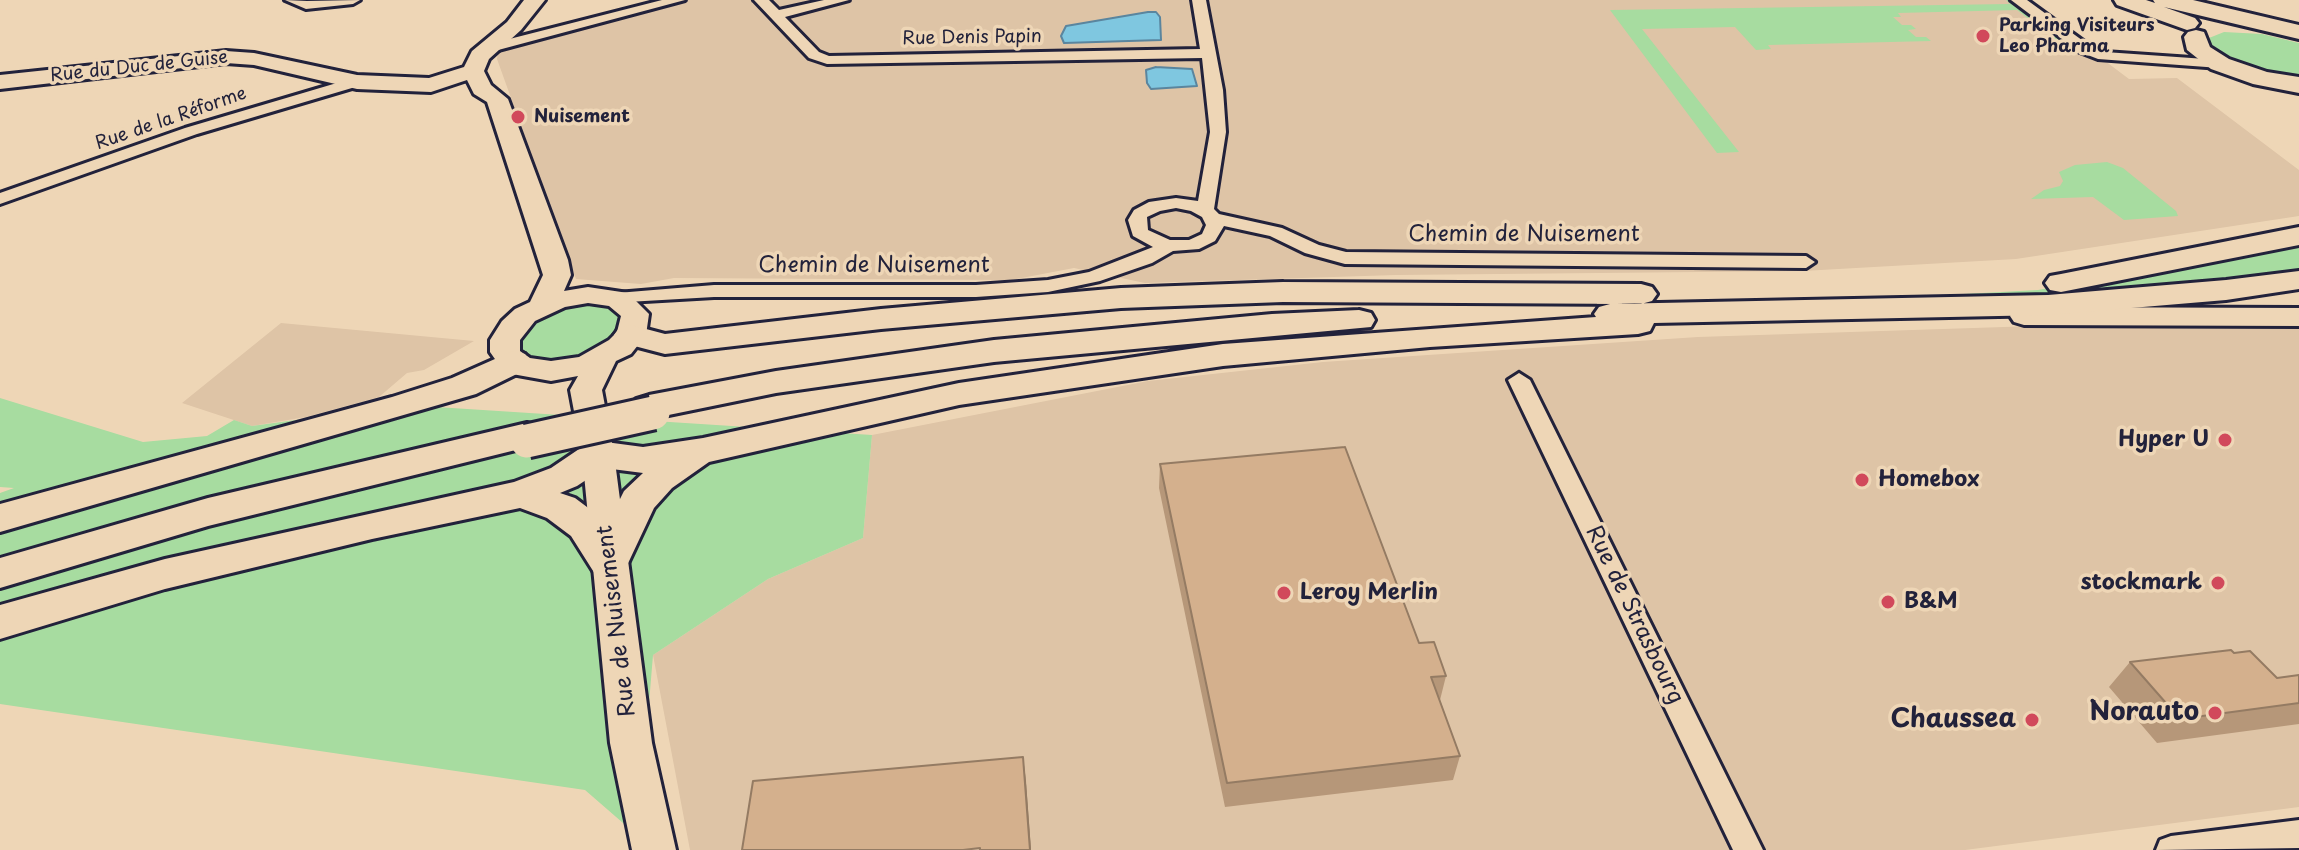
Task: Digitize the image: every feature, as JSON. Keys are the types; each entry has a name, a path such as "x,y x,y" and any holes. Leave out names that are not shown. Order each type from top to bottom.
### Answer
{"main road":[{"path":"2111,0 2204,39 2258,31 2299,40"},
{"path":"2125,0 2177,21 2204,39 2220,64 2294,87"},
{"path":"2164,0 2299,32"},
{"path":"994,351 1058,339 1266,318 1964,294 2071,281 2299,236"},
{"path":"0,573 208,512 776,382 994,351 1257,325 1355,320 2048,305 2226,290 2299,280"},
{"path":"628,317 665,344 881,319 1121,298 1283,292 1751,294 1963,288 2071,281"},
{"path":"651,410 967,362 1156,342 1430,326 2024,316 2212,302 2299,290"},
{"path":"0,622 165,574 372,525 521,494 564,477 598,454 643,460 703,451 846,417 1099,372 1223,355 1430,337 1638,324"},
{"path":"0,518 405,405 464,386 513,362"},
{"path":"0,580 369,477 527,438"},
{"path":"609,563 638,501 659,479 703,451"},
{"path":"521,494 561,508 585,526 609,563"}],"street":[{"path":"292,0 306,5 353,0"},
{"path":"535,0 514,26 476,61 477,80 497,99 557,275 628,317 620,347 603,358 578,367 536,370 513,362 505,352 505,340 512,327 543,305 588,295"},
{"path":"487,49 678,0"},
{"name":"Rue Denis Papin","path":"761,0 814,55 827,60 1209,53"},
{"path":"777,15 842,0"},
{"path":"1176,203 1211,220 1212,171 1218,132 1199,0"},
{"path":"2018,0 2094,53 2119,59 2165,58 2220,64"},
{"path":"2165,58 2204,39"},
{"name":"Rue du Duc de Guise","path":"428,77 487,49"},
{"name":"Rue du Duc de Guise","path":"0,82 226,57 254,59 364,82 428,77 477,80"},
{"name":"Rue de la Réforme","path":"0,199 191,131 364,82"},
{"path":"1169,246 1144,237 1136,226 1140,214 1155,206 1176,203 1212,171"},
{"name":"Chemin de Nuisement","path":"628,317 672,294 714,291 976,291 1048,286 1093,277 1169,246 1192,245 1211,220 1276,232 1312,249 1345,258 1806,262"},
{"path":"1121,267 1133,257 1144,237"},
{"path":"543,305 557,275"},
{"path":"2024,316 2299,317"},
{"path":"551,371 586,390 603,358"},
{"name":"Rue de Strasbourg","path":"1519,380 1748,850"},
{"name":"Rue de Nuisement","path":"586,390 598,454 631,743 654,850"},
{"path":"2171,850 2299,834"}],"shaded area":[{"path":"663,0 2024,0 2129,79 2177,78 2299,170 2299,216 2016,259 1803,271 1396,275 1145,283 1074,268 1011,280 674,278 641,284 576,279 497,59 498,51"},
{"path":"281,323 474,341 424,370 407,373 379,397 306,417 252,426 182,403"},
{"path":"2299,323 2299,807 1965,850 690,850 653,655 768,579 863,538 872,435 1148,381 1323,362 1698,337 2065,325"}],"green space":[{"path":"2006,0 2011,0 2067,42 2049,41 2046,39 2053,38 2035,25 2005,24 2034,23 2017,10 1898,13 1901,17 1893,17 1902,25 1911,25 1916,29 1908,30 1916,37 1926,37 1931,41 1768,45 1771,49 1756,50 1735,27 1642,29 1739,152 1717,153 1610,10 2010,4"},
{"path":"2224,32 2262,34 2299,43 2299,82 2218,59 2204,40"},
{"path":"2107,162 2123,168 2176,211 2178,216 2124,220 2093,197 2031,199 2044,190 2060,186 2063,181 2059,172 2075,165"},
{"path":"2299,241 2299,274 2096,295 1833,301 2038,290"},
{"path":"602,302 621,311 624,331 578,363 520,359 517,330 567,303"},
{"path":"0,398 143,442 207,436 234,420 252,426 405,405 872,435 863,538 768,579 653,655 638,836 585,790 0,704 0,493 14,488 0,487"}],"water":[{"path":"1156,12 1160,17 1161,40 1064,43 1061,36 1066,26"},
{"path":"1156,67 1192,69 1197,86 1151,89 1146,70"}],"building":[{"name":"Leroy Merlin","path":"1345,447 1419,643 1434,642 1446,676 1431,677 1460,756 1227,783 1160,464"},
{"path":"2231,650 2234,653 2250,651 2277,678 2299,675 2299,703 2180,719 2130,662"},
{"path":"1023,757 1030,850 742,850 753,781"}],"place":[{"name":"Parking Visiteurs Leo Pharma","path":"1983,36"},
{"name":"Nuisement","path":"518,117"},
{"name":"Hyper U","path":"2225,440"},
{"name":"Homebox","path":"1862,480"},
{"name":"stockmark","path":"2218,583"},
{"name":"Leroy Merlin","path":"1284,593"},
{"name":"B&M","path":"1888,602"},
{"name":"Norauto","path":"2215,713"},
{"name":"Chaussea","path":"2032,720"}]}
